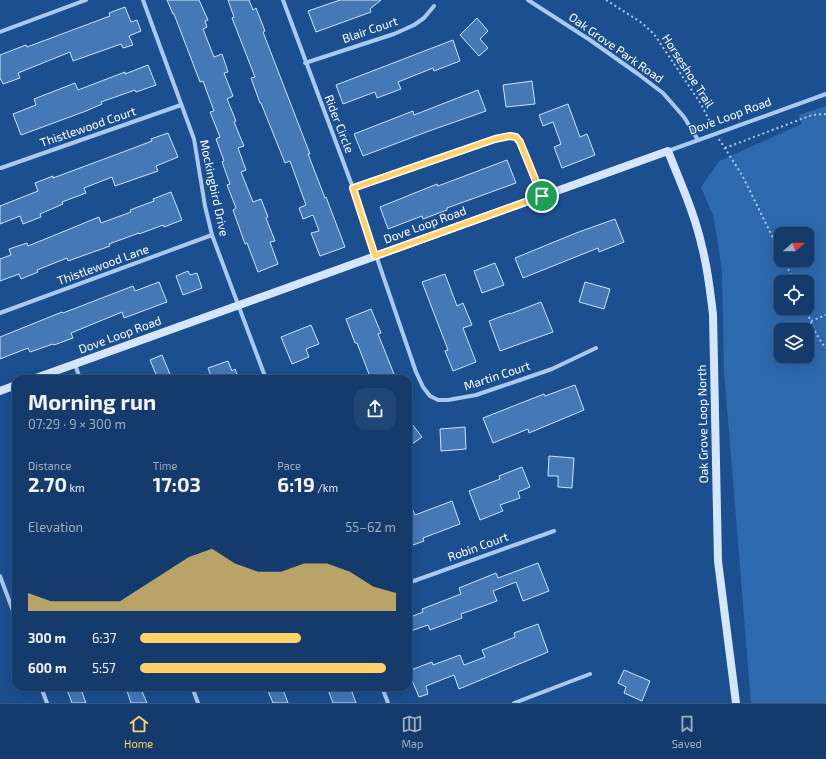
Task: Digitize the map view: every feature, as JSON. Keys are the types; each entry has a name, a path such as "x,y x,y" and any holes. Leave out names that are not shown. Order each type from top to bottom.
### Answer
{"street":[{"path":"0,32 86,0"},
{"name":"Mockingbird Drive","path":"144,0 194,139 205,206 212,235 265,375"},
{"name":"Rider Circle","path":"283,0 353,188 375,256"},
{"name":"Oak Grove Park Road","path":"528,0 602,49 663,93 684,117 698,140"},
{"name":"Blair Court","path":"306,63 394,34 424,18 434,6"},
{"name":"Dove Loop Road","path":"44,375 826,94"},
{"name":"Thistlewood Court","path":"1,168 181,105"},
{"path":"353,188 495,139 510,136 516,137 520,142 542,196"},
{"name":"Oak Grove Loop North","path":"668,151 702,246 713,314 718,561 736,703"},
{"name":"Thistlewood Lane","path":"0,313 212,235"},
{"name":"Martin Court","path":"375,256 416,372 423,387 430,396 438,400 448,400 476,395 552,369 596,348"},
{"path":"75,364 79,375"},
{"path":"0,391 12,386"},
{"name":"Robin Court","path":"412,582 554,531"},
{"path":"0,576 12,608"},
{"path":"514,703 590,674"},
{"path":"42,691 47,703"},
{"path":"194,691 198,703"},
{"path":"384,691 388,703"}],"path":[{"name":"Horseshoe Trail","path":"606,0 642,23 654,34 701,104 716,134 742,175 774,240"},
{"path":"725,148 812,115 826,114"},
{"path":"808,315 822,344 826,348"},
{"path":"811,321 826,315"}],"shaded area":[{"path":"826,106 826,703 751,703 724,371 722,272 714,218 701,187 719,161 802,124 799,115"}],"building":[{"path":"167,0 199,0 208,20 205,21 207,27 203,29 214,57 222,54 228,72 224,73 233,96 227,99 236,121 234,122 244,146 238,148 246,170 241,172 253,202 261,199 268,217 266,218 275,241 270,242 278,264 258,272 247,243 245,244 233,210 236,208 227,185 230,184 216,139 220,137 210,112 214,111 203,81 200,82 174,14"},
{"path":"228,0 249,0 253,10 256,8 265,31 263,32 310,154 308,154 345,247 320,256 311,233 319,231 313,215 303,219 299,208 306,205 290,161 285,163 260,103 251,78 255,77 232,18 234,17"},
{"path":"340,0 381,0 370,9 371,12 316,32 308,11"},
{"path":"125,7 131,22 137,20 141,31 129,36 133,45 123,48 121,44 73,61 70,52 18,73 20,78 3,84 0,78 0,55 26,45 27,47 110,16 109,13"},
{"path":"477,18 488,31 480,39 488,48 479,56 460,35"},
{"path":"453,40 460,61 434,71 433,68 398,82 401,89 377,98 375,92 343,104 336,85"},
{"path":"148,65 156,85 136,92 135,90 101,102 102,104 86,111 21,135 13,114 36,105 34,99 75,83 78,90"},
{"path":"532,81 535,104 506,107 503,85"},
{"path":"478,90 486,111 363,156 354,134 413,111 414,115"},
{"path":"568,104 580,137 587,134 595,155 562,168 554,147 561,144 553,122 543,126 539,115"},
{"path":"168,133 178,157 156,166 158,171 115,186 112,177 84,188 86,193 62,202 63,204 40,214 41,217 23,224 20,216 0,224 0,206 38,191 35,183 53,176 53,178 123,152"},
{"path":"507,160 516,183 447,208 447,210 423,219 422,216 388,229 380,207 437,184 438,186"},
{"path":"171,192 182,220 164,227 163,225 139,233 109,244 110,246 68,261 67,258 37,270 38,272 21,279 19,274 0,281 0,259 11,255 9,249 27,243 28,246 99,217 101,223 131,212 130,210 154,201 153,199"},
{"path":"615,219 624,242 599,252 598,248 523,278 515,258"},
{"path":"495,263 504,285 482,293 474,271"},
{"path":"188,271 190,275 197,273 202,288 183,295 176,276"},
{"path":"445,274 457,306 463,303 472,325 463,328 476,362 453,371 445,351 448,350 422,282"},
{"path":"159,282 167,302 124,318 122,312 71,333 73,338 30,352 28,348 0,359 0,337 133,286 135,291"},
{"path":"585,282 610,289 604,309 579,302"},
{"path":"541,302 553,332 500,351 489,321"},
{"path":"371,309 381,333 378,334 394,375 369,375 346,319"},
{"path":"311,325 319,344 306,349 309,357 292,364 281,337"},
{"path":"162,355 170,375 156,375 150,360"},
{"path":"228,361 232,371 235,369 237,375 211,375 208,368"},
{"path":"575,385 584,410 529,433 528,429 493,443 483,418 544,394 545,396"},
{"path":"412,424 422,437 412,444"},
{"path":"465,427 466,449 441,451 440,429"},
{"path":"549,456 574,458 572,488 558,487 558,476 548,476"},
{"path":"522,467 530,487 518,492 520,498 500,505 503,511 480,520 469,491 500,479 499,476"},
{"path":"452,501 460,524 423,538 424,541 413,545 412,509 415,515"},
{"path":"538,563 549,591 523,601 516,582 493,591 497,601 461,614 462,618 430,630 428,625 412,631 412,616 423,612 422,609 461,594 459,588 496,573 498,578"},
{"path":"538,624 548,652 459,689 454,675 426,686 428,694 419,697 412,680 412,670 432,662 433,665 460,655 464,665 485,657 482,650 515,637 514,633"},
{"path":"624,670 650,681 642,701 624,693 626,687 618,683"},
{"path":"68,691 82,691 86,703 72,703"},
{"path":"127,691 142,691 147,703 131,703"},
{"path":"268,691 284,691 288,703 273,703"},
{"path":"328,691 352,691 356,703 333,703"}],"route":[{"path":"510,136 516,137 520,142 542,196 375,256 353,188 495,139 510,136"}]}
